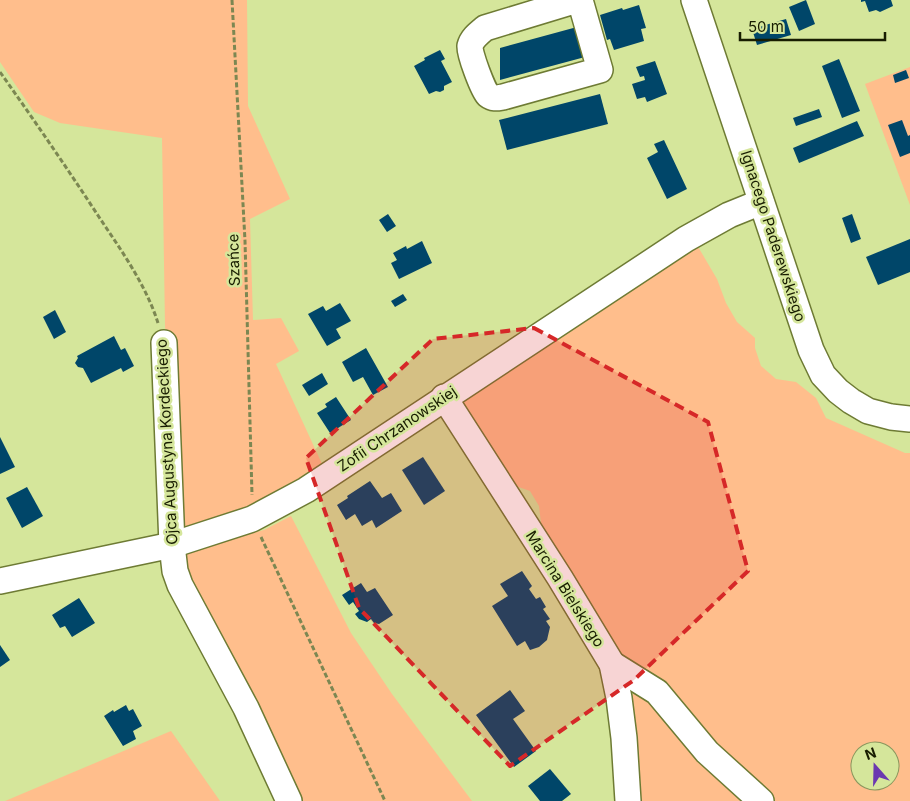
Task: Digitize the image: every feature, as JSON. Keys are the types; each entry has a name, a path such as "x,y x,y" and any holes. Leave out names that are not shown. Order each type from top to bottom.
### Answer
{"street":[{"path":"579,0 600,70 495,99 489,96 471,55 470,47 475,36 485,28 579,0"},
{"name":"Ignacego Paderewskiego","path":"694,0 811,350 823,375 838,391 868,411 891,417 910,419"},
{"name":"Zofii Chrzanowskiej","path":"0,581 172,545 252,519 306,490 444,397 686,239 729,215 761,202"},
{"name":"Ojca Augustyna Kordeckiego","path":"164,343 172,545 175,571 180,585 246,708 289,801"},
{"name":"Marcina Bielskiego","path":"444,397 560,578 612,664 624,738 628,801"},
{"path":"612,664 657,692 708,752 761,801"}],"path":[{"name":"Szańce","path":"232,0 244,241 252,519"},
{"name":"Ojca Augustyna Kordeckiego","path":"0,72 122,252 153,306 164,343"},
{"path":"252,519 385,801"}],"highlighted area":[{"path":"534,328 708,422 748,571 634,680 510,766 359,608 306,458 433,339"}],"shaded area":[{"path":"0,0 247,0 248,106 290,199 250,219 253,320 281,318 299,351 276,364 323,466 257,509 175,533 165,325 162,138 60,123 34,112 0,62"},
{"path":"910,67 910,205 865,84"},
{"path":"697,245 717,279 726,303 737,322 755,338 755,348 761,366 776,379 796,382 816,398 826,418 905,453 910,453 910,801 769,801 623,656 560,578 541,523 539,506 530,491 513,485 457,398"},
{"path":"291,516 351,633 392,694 472,801 293,801 179,551 264,530"},
{"path":"638,692 702,752 749,801 638,801 629,696"},
{"path":"171,731 220,801 5,801"}],"building":[{"path":"806,0 815,24 799,31 789,7"},
{"path":"861,0 891,0 893,6 880,12 876,10 869,12 865,1 861,2"},
{"path":"639,5 646,28 641,29 644,41 614,50 610,39 607,40 600,15"},
{"path":"786,19 791,35 757,45 752,29"},
{"path":"577,27 585,57 500,80 500,48"},
{"path":"440,50 445,59 441,61 452,82 444,86 444,90 429,94 414,66 425,60 424,58"},
{"path":"839,59 860,111 842,118 822,66"},
{"path":"655,61 667,94 647,102 645,97 637,99 632,84 645,80 644,76 640,77 636,67"},
{"path":"906,70 909,78 895,83 893,75"},
{"path":"600,94 608,124 507,150 499,120"},
{"path":"819,109 822,117 796,126 793,118"},
{"path":"902,120 908,136 910,135 910,153 900,157 888,125"},
{"path":"857,121 864,136 799,163 793,148"},
{"path":"664,140 687,189 667,199 647,158 658,152 654,144"},
{"path":"388,214 396,226 387,232 379,220"},
{"path":"852,214 861,239 851,243 842,218"},
{"path":"910,239 910,272 878,285 866,257"},
{"path":"422,241 432,263 399,279 391,263 397,260 393,253 406,246 407,249"},
{"path":"403,294 407,300 395,307 391,301"},
{"path":"340,303 351,321 336,329 341,338 327,346 308,314 323,306 326,311"},
{"path":"55,310 66,332 54,339 43,317"},
{"path":"114,336 121,350 125,348 134,366 123,372 121,368 91,383 83,368 78,367 75,363 78,358 77,356"},
{"path":"366,348 388,387 373,395 363,377 353,382 342,362"},
{"path":"322,373 328,384 309,396 302,385"},
{"path":"336,397 351,420 330,433 317,413 327,407 325,404"},
{"path":"0,437 15,467 0,474"},
{"path":"423,457 445,491 424,505 402,470"},
{"path":"370,481 382,498 391,493 402,511 376,528 372,520 362,526 355,514 346,520 337,505"},
{"path":"27,487 43,516 22,528 6,498"},
{"path":"522,571 532,586 529,589 536,599 540,597 546,607 543,609 550,619 546,621 550,627 547,640 539,647 530,650 525,641 517,646 492,606 508,596 500,584"},
{"path":"361,583 367,592 375,588 393,615 379,624 374,623 371,619 367,622 359,619 355,614 359,611 353,602 349,605 342,595"},
{"path":"79,598 95,623 72,637 65,626 60,628 52,615"},
{"path":"0,645 10,660 0,667"},
{"path":"510,690 525,711 513,719 536,751 514,767 476,715"},
{"path":"126,705 129,711 133,709 142,726 133,731 136,739 123,746 104,716"},
{"path":"550,769 571,794 562,801 540,801 528,786"}]}
